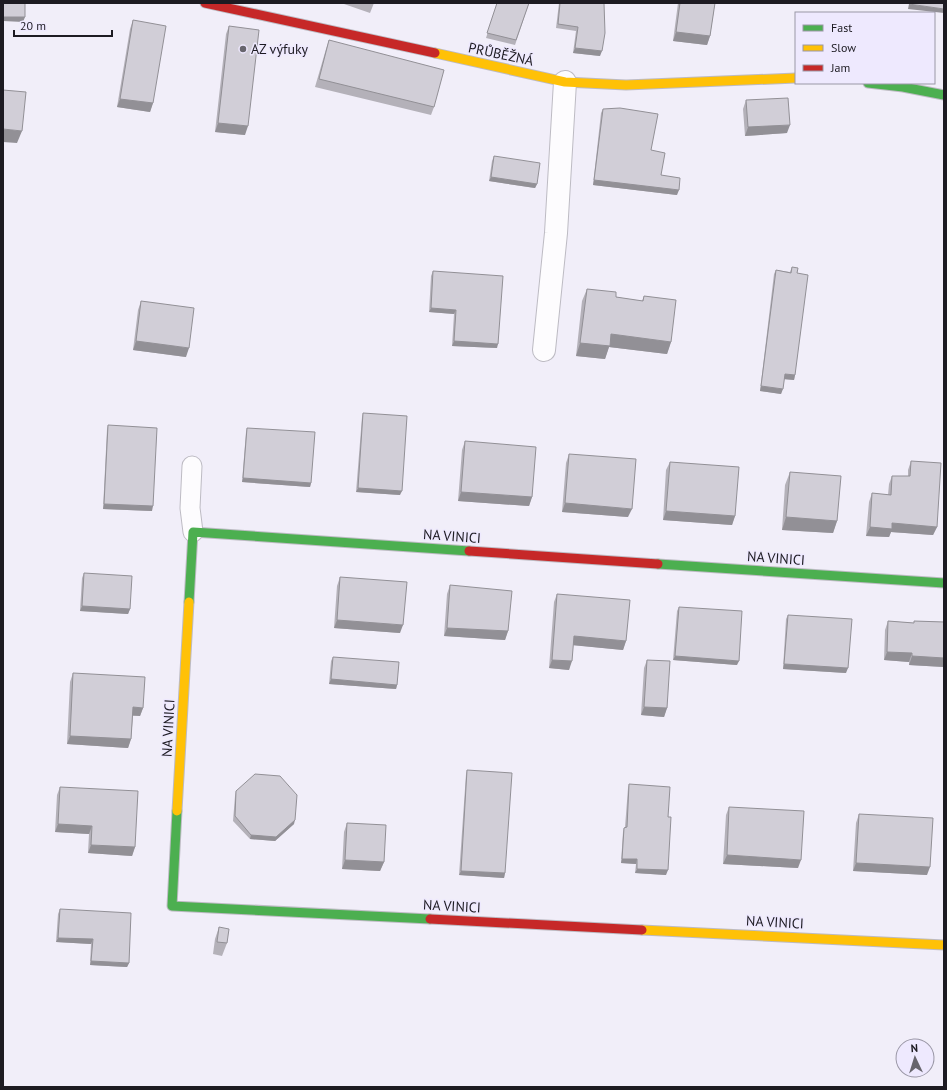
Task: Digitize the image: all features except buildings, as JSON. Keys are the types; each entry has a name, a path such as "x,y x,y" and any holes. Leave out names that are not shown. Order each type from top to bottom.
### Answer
{"street":[{"name":"PRŮBĚŽNÁ","path":"205,3 565,82 626,85 795,78"},
{"path":"544,350 556,233 565,82"},
{"path":"877,84 903,87 944,95"},
{"name":"NA VINICI","path":"944,583 193,532 172,906 944,945"}],"lane":[{"path":"192,466 190,508 193,532"}],"traffic: fast":[{"path":"877,84 903,87 944,95"},
{"path":"189,602 193,532 469,551"},
{"path":"658,564 944,583"},
{"path":"177,811 172,906 430,919"}],"traffic: slow":[{"path":"435,53 565,82 626,85 795,78"},
{"path":"177,811 189,602"},
{"path":"642,930 944,945"}],"traffic: jam":[{"path":"205,3 435,53"},
{"path":"469,551 658,564"},
{"path":"430,919 642,930"}],"place":[{"name":"AZ výfuky","path":"243,49"}]}
